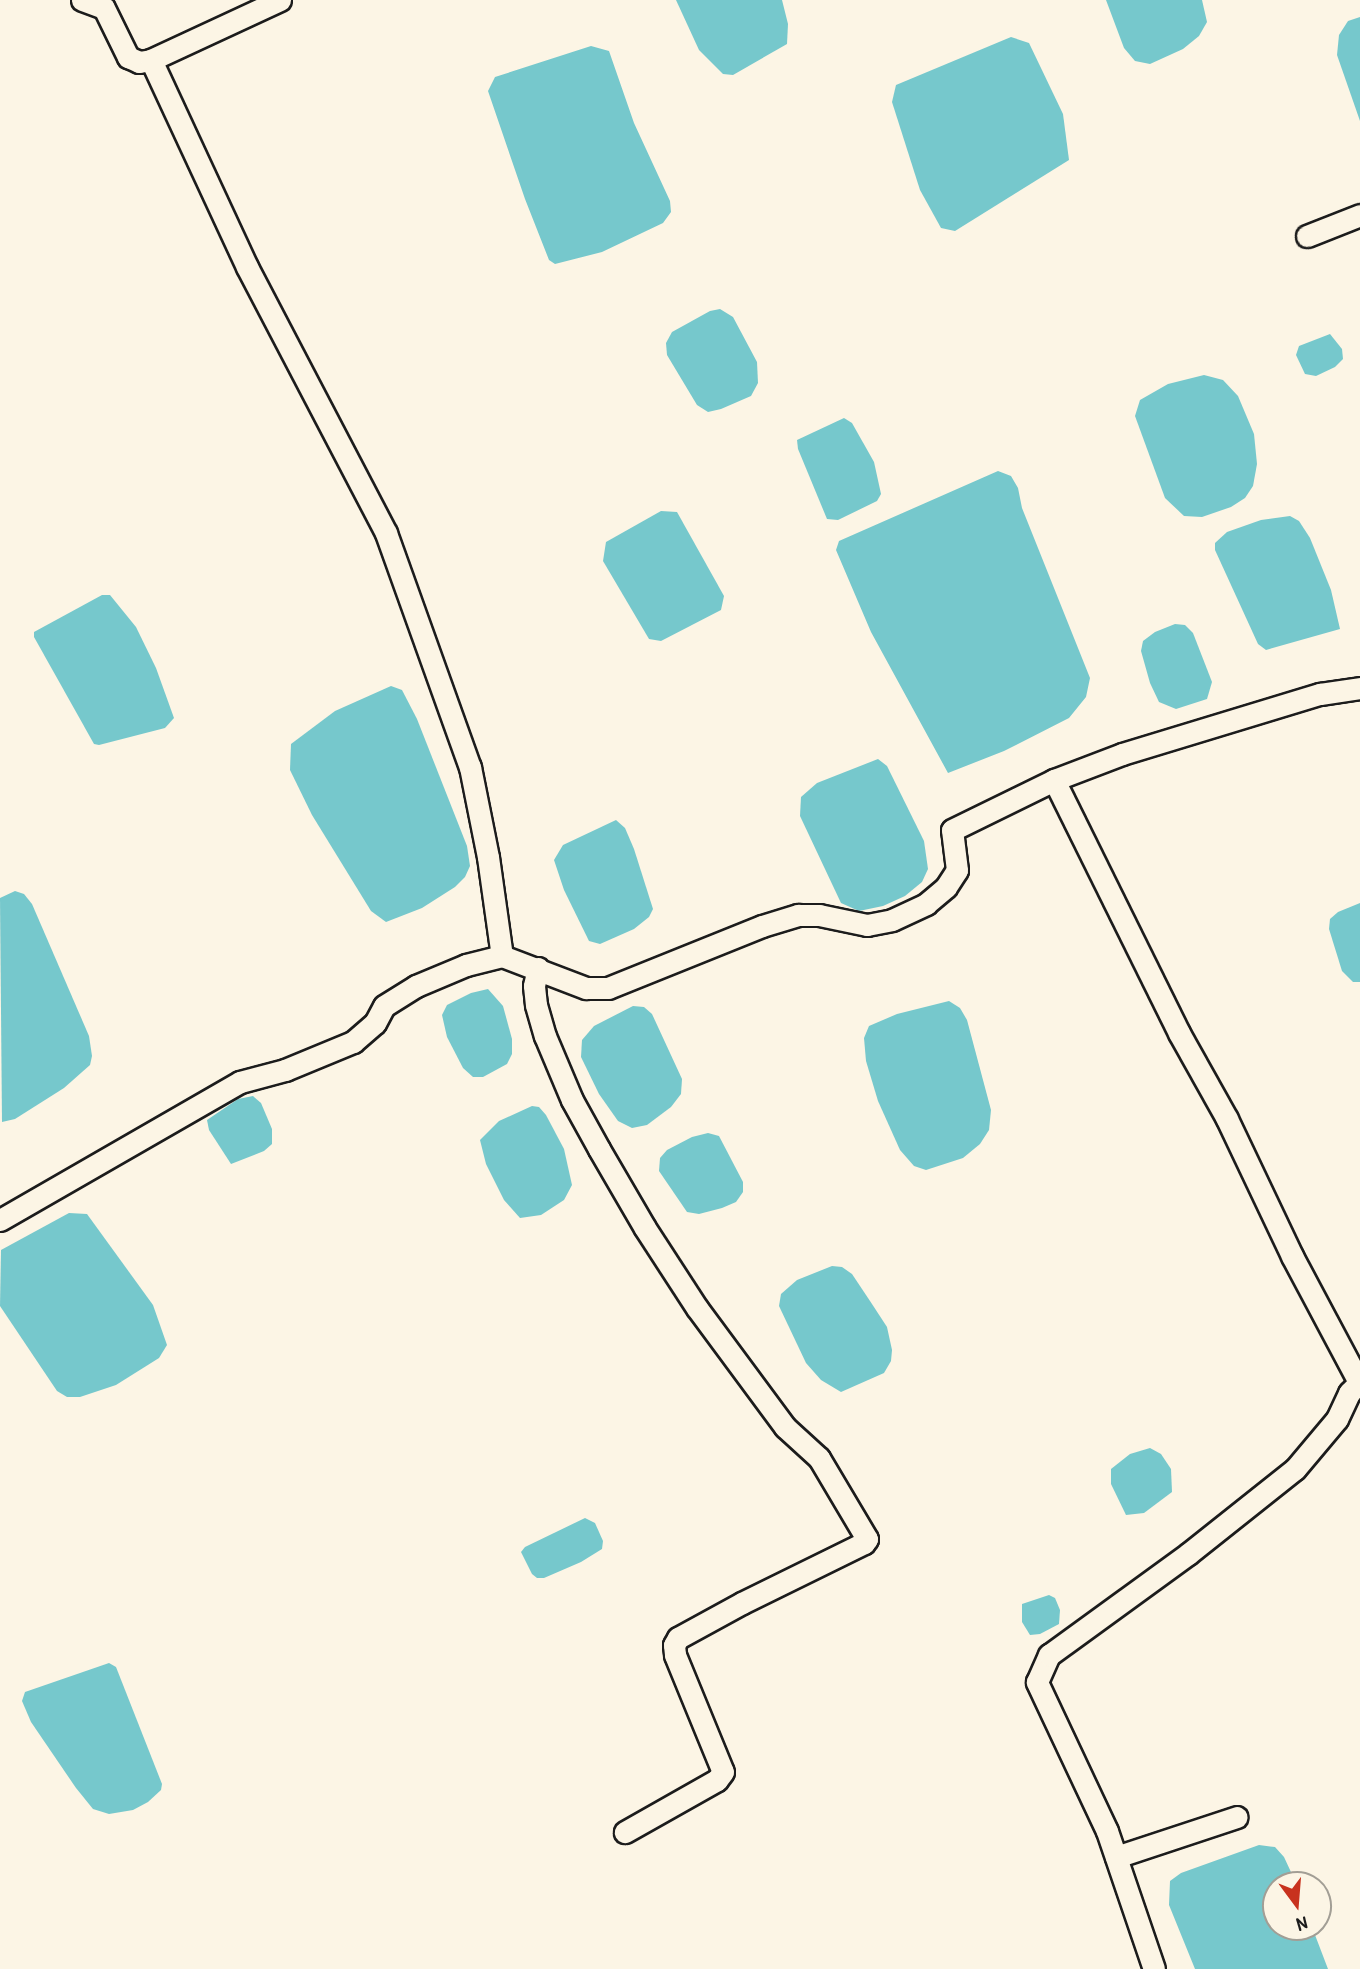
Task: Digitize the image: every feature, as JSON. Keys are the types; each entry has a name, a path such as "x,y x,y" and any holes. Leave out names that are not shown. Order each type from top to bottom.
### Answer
{"street":[{"path":"82,0 104,8 128,57 139,62 151,60 280,0"},
{"path":"151,60 247,267 386,533 470,767 488,857 502,956"},
{"path":"1307,236 1360,215"},
{"path":"0,1220 228,1088 285,1070 353,1042 375,1023 384,1006 416,986 466,965 502,956 586,988 608,988 762,926 799,915 819,915 867,925 892,920 926,904 946,887 957,870 953,830 1054,780 1122,754 1320,694 1360,688"},
{"path":"1054,780 1179,1033 1227,1119 1292,1256 1360,1382 1349,1393 1337,1419 1295,1469 1188,1555 1049,1655 1037,1682 1041,1695 1071,1751 1116,1857 1154,1969"},
{"path":"538,968 534,986 536,1005 545,1035 572,1100 645,1228 698,1308 785,1427 819,1458 867,1539 864,1543 678,1637 674,1646 675,1655 723,1772 716,1780 625,1832"},
{"path":"1116,1857 1237,1817"}],"water":[{"path":"676,0 782,0 788,24 787,44 733,75 723,74 699,50"},
{"path":"1106,0 1202,0 1207,22 1199,36 1183,49 1150,64 1135,61 1124,48"},
{"path":"1360,17 1360,121 1337,55 1339,35 1348,21"},
{"path":"1011,37 1029,43 1063,114 1069,160 955,231 941,228 920,190 892,102 896,85"},
{"path":"591,46 609,51 634,123 670,201 671,212 663,223 602,252 555,264 549,260 525,199 488,91 495,77"},
{"path":"720,309 733,317 757,362 758,383 751,396 708,412 697,405 667,355 666,343 672,332 710,311"},
{"path":"1330,334 1342,349 1343,359 1335,367 1316,376 1305,374 1296,355 1299,346"},
{"path":"1204,375 1223,380 1238,396 1254,434 1257,464 1253,486 1245,498 1231,507 1202,517 1184,516 1165,498 1135,416 1140,400 1168,384"},
{"path":"844,418 852,423 874,462 881,494 877,501 838,520 827,519 798,449 797,440"},
{"path":"998,471 1011,476 1018,488 1022,508 1090,678 1086,697 1069,718 1004,751 948,773 871,632 836,550 839,541"},
{"path":"661,511 677,512 724,596 721,610 661,641 649,639 603,561 606,542"},
{"path":"1290,516 1299,521 1310,538 1331,590 1340,629 1266,650 1258,644 1215,550 1215,543 1227,532 1261,520"},
{"path":"102,595 110,595 136,627 156,668 174,718 165,728 99,745 94,744 34,637 34,632"},
{"path":"1175,624 1185,625 1193,633 1212,682 1207,699 1176,709 1159,702 1150,683 1141,651 1143,641 1155,632"},
{"path":"391,686 402,690 417,719 467,846 470,866 465,877 455,887 422,908 386,922 371,911 312,815 290,770 291,744 335,711"},
{"path":"878,759 887,766 924,841 928,869 922,882 905,896 883,906 859,911 841,903 800,816 801,797 817,783"},
{"path":"616,820 625,828 634,849 653,909 649,917 634,929 600,944 589,941 564,890 554,860 563,845"},
{"path":"15,891 24,894 32,904 89,1036 92,1056 90,1065 64,1088 15,1119 2,1122 0,898"},
{"path":"1360,903 1360,982 1353,982 1342,971 1329,929 1330,919 1338,912"},
{"path":"488,989 503,1006 512,1039 512,1054 507,1064 483,1077 473,1077 463,1068 447,1037 442,1015 447,1005 471,993"},
{"path":"949,1001 960,1008 967,1020 991,1110 989,1130 980,1144 963,1158 926,1170 914,1166 900,1150 878,1101 866,1061 864,1038 869,1026 897,1014"},
{"path":"633,1006 644,1007 652,1014 682,1079 681,1094 671,1107 647,1125 632,1128 618,1121 599,1094 581,1057 582,1040 594,1026"},
{"path":"253,1096 261,1103 272,1129 272,1144 264,1151 231,1164 209,1130 207,1120 238,1099"},
{"path":"532,1106 539,1107 546,1115 564,1149 572,1185 564,1200 541,1215 520,1218 504,1200 486,1164 480,1140 499,1121"},
{"path":"708,1133 719,1136 743,1182 743,1192 736,1202 722,1208 699,1214 687,1212 659,1171 660,1158 667,1150 692,1137"},
{"path":"69,1213 87,1214 153,1305 167,1345 159,1358 116,1385 80,1397 67,1397 57,1391 0,1306 1,1250"},
{"path":"832,1266 842,1267 852,1274 887,1327 892,1350 891,1361 884,1373 841,1392 821,1380 806,1363 779,1306 781,1294 797,1280"},
{"path":"1150,1448 1161,1454 1171,1469 1172,1492 1144,1513 1126,1515 1111,1484 1111,1469 1130,1454"},
{"path":"585,1518 595,1523 603,1541 602,1549 581,1562 544,1578 537,1578 532,1574 521,1552 525,1547"},
{"path":"1049,1595 1055,1598 1060,1610 1059,1624 1040,1634 1030,1635 1022,1622 1022,1604"},
{"path":"109,1663 116,1667 162,1784 161,1790 148,1802 133,1810 109,1814 93,1809 76,1788 31,1722 22,1701 25,1692"},
{"path":"1259,1845 1275,1847 1284,1857 1290,1871 1262,1871 1262,1941 1317,1941 1328,1969 1195,1969 1169,1905 1170,1881 1181,1873"}]}
